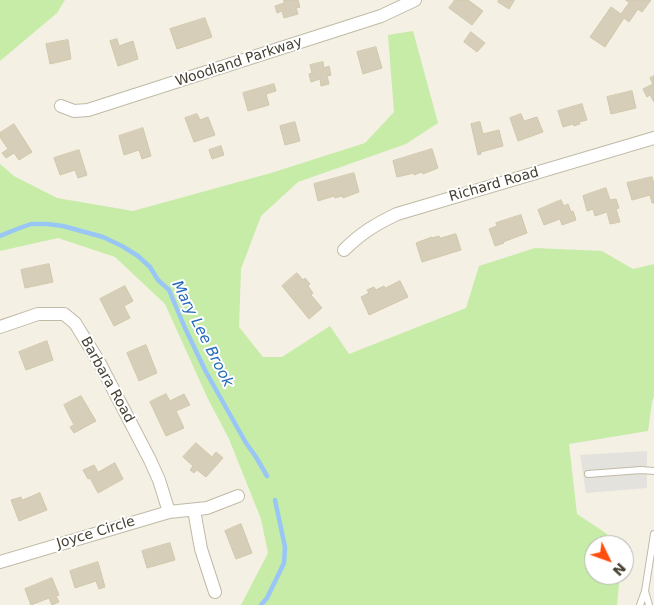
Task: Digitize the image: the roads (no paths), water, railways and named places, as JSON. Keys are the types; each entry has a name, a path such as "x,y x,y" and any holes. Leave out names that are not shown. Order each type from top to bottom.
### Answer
{"street":[{"name":"Woodland Parkway","path":"61,106 74,110 88,110 381,16 415,0"},
{"name":"Richard Road","path":"344,250 366,230 380,221 397,214 654,138"},
{"name":"Barbara Road","path":"0,327 38,314 64,314 74,323 100,362 150,460 169,512"},
{"name":"Joyce Circle","path":"0,562 169,512 213,506 238,496"},
{"path":"194,510 201,549 215,592"}],"lane":[{"path":"588,474 641,470 654,471"},
{"path":"640,605 645,591 654,534"},
{"path":"645,591 649,605"}],"waterway":[{"name":"Mary Lee Brook","path":"0,236 31,224 63,226 103,237 138,256 169,290 206,372 267,476"},
{"name":"Mary Lee Brook","path":"261,605 267,598 284,563 285,547 275,500"}]}
